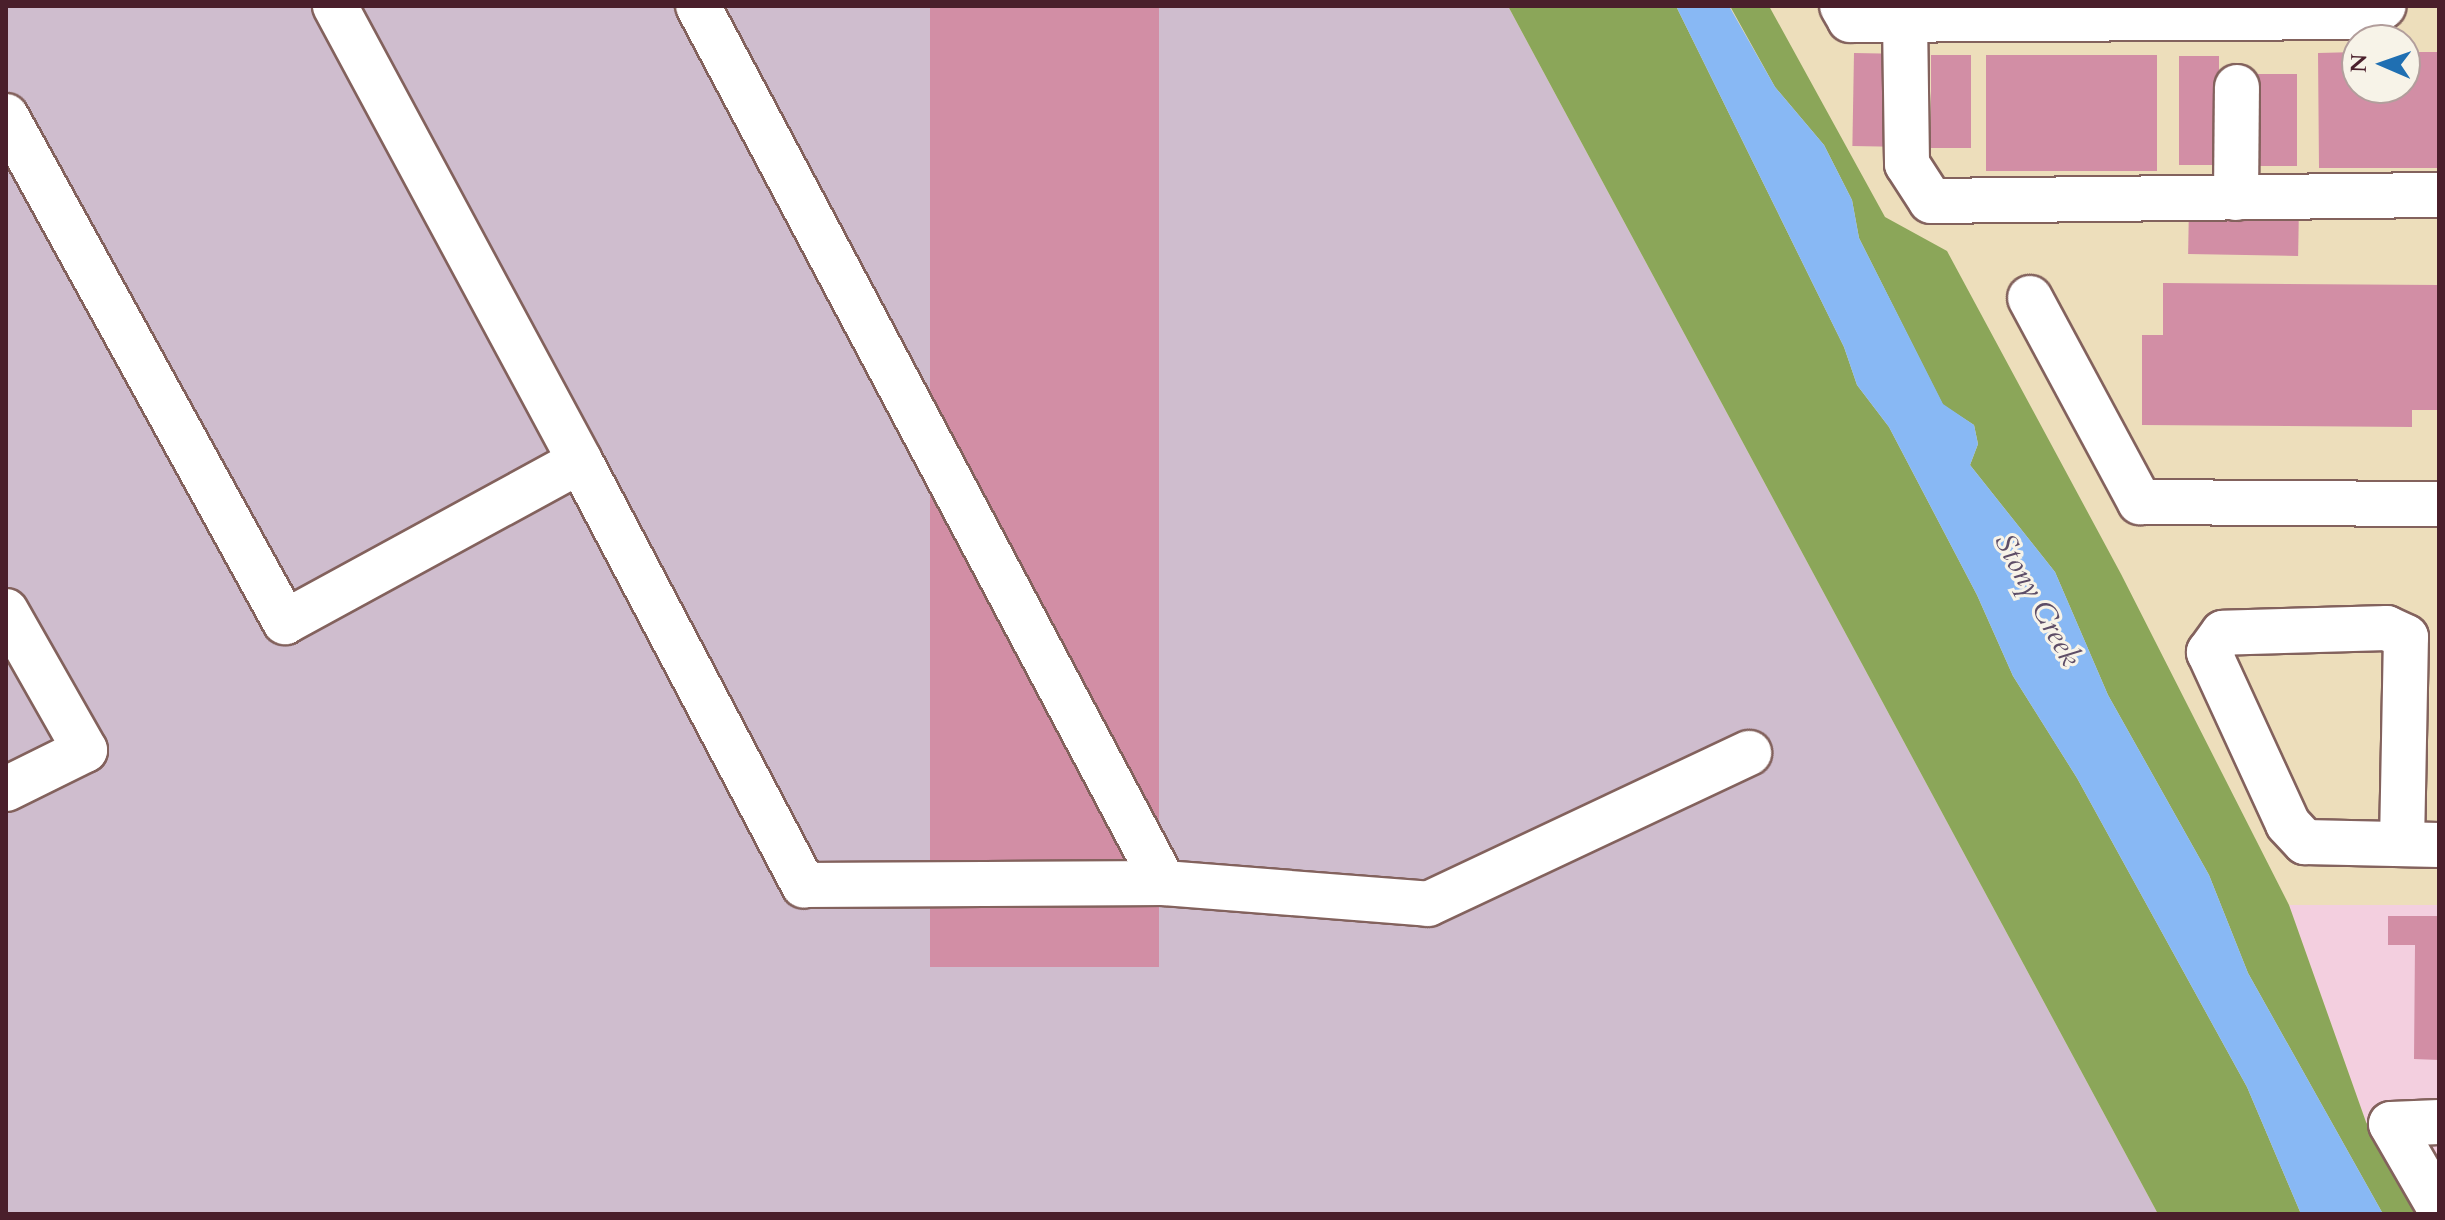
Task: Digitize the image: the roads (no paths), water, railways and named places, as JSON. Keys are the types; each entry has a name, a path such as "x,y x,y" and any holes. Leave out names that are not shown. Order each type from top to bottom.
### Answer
{"street":[{"path":"335,6 804,885 1164,883 1428,904 1749,753"},
{"path":"698,6 1164,883"},
{"path":"1842,6 1850,20 2207,12 2368,17 2384,6"},
{"path":"1905,19 1907,164 1931,201 2439,195"},
{"path":"2236,198 2237,87"},
{"path":"6,116 285,622 580,461"},
{"path":"2030,298 2140,502 2439,504"},
{"path":"6,611 85,750 6,789"},
{"path":"2387,628 2406,637 2421,844 2305,842 2288,824 2209,652 2223,633 2387,628"},
{"path":"2439,1122 2391,1124 2439,1207"}],"water":[{"name":"Stony Creek","path":"1676,6 1729,6 1775,87 1824,145 1852,200 1859,238 1943,404 1974,425 1978,444 1970,465 2055,572 2108,695 2209,875 2248,973 2383,1214 2301,1214 2247,1087 2077,778 2013,676 1977,595 1889,427 1857,385 1844,347"}]}
